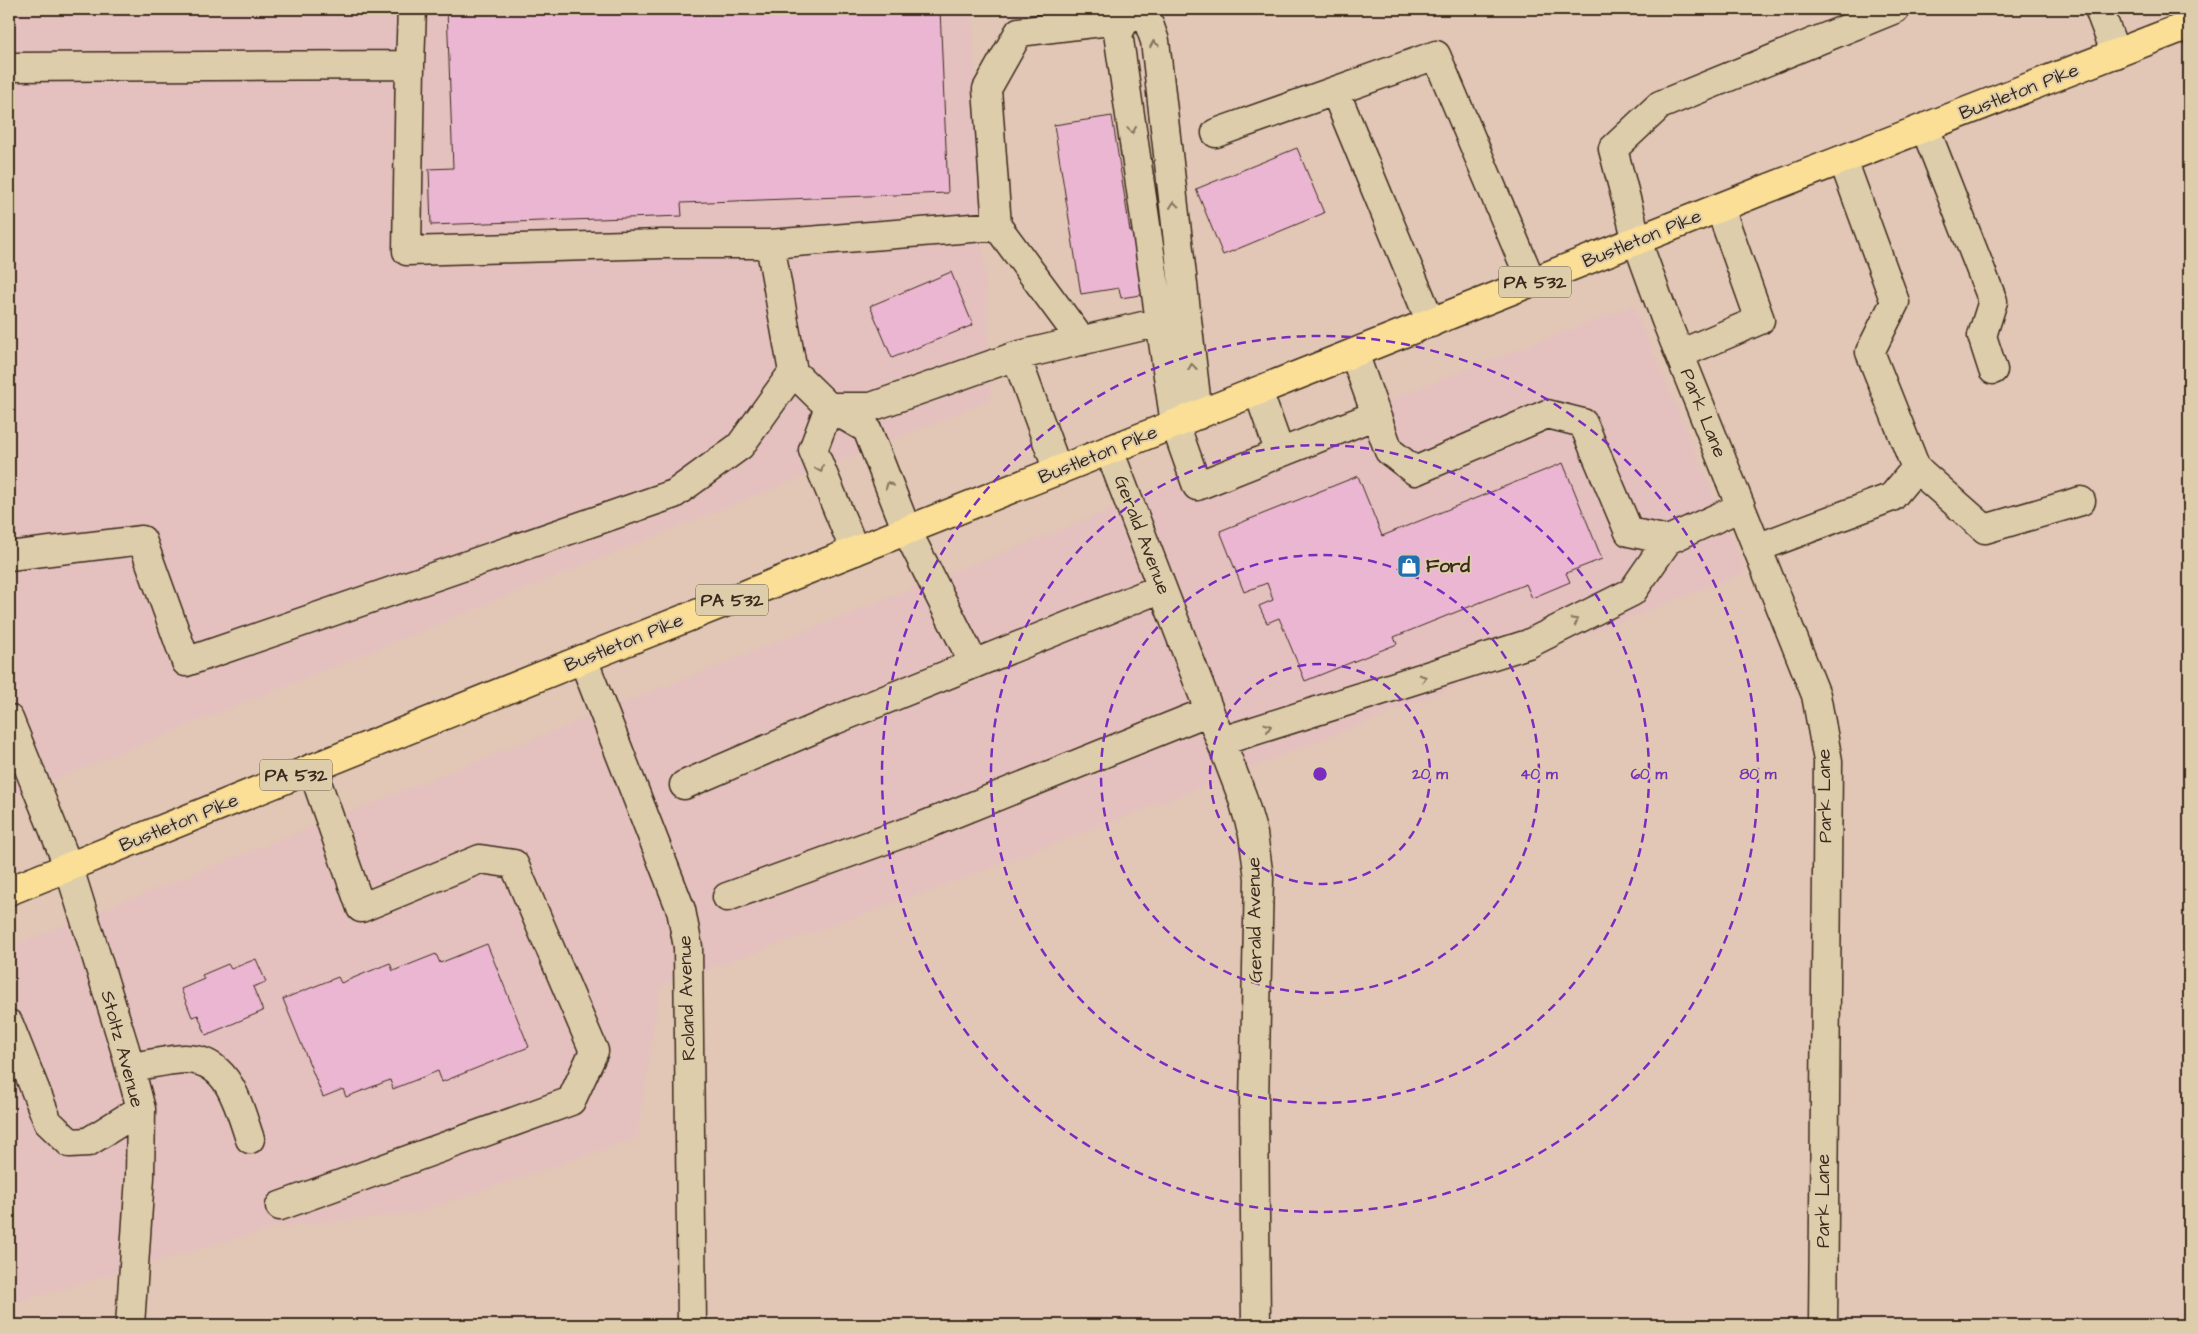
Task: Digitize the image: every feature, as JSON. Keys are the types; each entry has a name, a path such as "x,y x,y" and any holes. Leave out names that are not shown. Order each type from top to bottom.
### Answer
{"main road":[{"name":"Bustleton Pike","path":"9,891 70,868 582,659 1720,208 2189,25"}],"street":[{"path":"412,9 407,251 662,244 770,244 997,226"},
{"name":"Park Lane","path":"1823,1325 1828,760 1816,695 1637,241 1613,149 1660,105 1895,9"},
{"path":"2100,9 2116,54"},
{"path":"1082,341 997,226 987,89 1019,32 1136,16 1148,21 1155,40 1187,319 1187,420"},
{"path":"1126,18 1118,33 1160,322 1187,420 1196,486 1376,415"},
{"path":"1216,133 1436,56 1532,283"},
{"path":"9,67 410,65"},
{"path":"1335,91 1431,323"},
{"path":"1924,128 1992,301 1982,336 1993,370"},
{"path":"1843,160 1895,302 1870,352 1916,468 1985,529 2080,501"},
{"path":"1680,354 1760,320 1720,208"},
{"path":"770,244 793,372 829,407 867,429 907,530 974,664"},
{"path":"829,407 871,407 1016,356 1160,322 1187,319"},
{"path":"1354,353 1389,451 1415,471 1548,414 1582,423 1629,532 1668,540"},
{"path":"1016,356 1058,471"},
{"path":"9,556 142,540 186,662 674,494 740,446 793,372"},
{"path":"1258,391 1280,453"},
{"path":"829,407 813,450 855,551"},
{"name":"Gerald Avenue","path":"1109,450 1222,741 1242,796 1253,834 1258,878 1254,1102 1256,1325"},
{"path":"1757,548 1892,497 1916,468"},
{"path":"1222,741 1528,644 1632,592 1668,540 1741,507"},
{"path":"684,784 835,720 1162,588"},
{"name":"Roland Avenue","path":"582,659 681,910 688,947 692,1325"},
{"path":"727,897 923,826 1209,711"},
{"name":"Stoltz Avenue","path":"9,719 17,763 70,868 130,1067 140,1109 140,1177 130,1325"},
{"path":"280,1206 571,1101 594,1051 514,864 480,858 361,908 312,768"},
{"path":"9,1024 48,1122 70,1143 88,1142 140,1109"},
{"path":"130,1067 185,1059 208,1064 222,1073 236,1098 250,1139"}],"shaded area":[{"path":"9,9 972,9 991,400 9,798"},
{"path":"1633,305 1746,572 1202,787 929,891 660,986 637,1138 416,1213 276,1227 9,1304 9,947 1362,410"}],"building":[{"path":"447,9 678,9 678,13 788,9 940,9 948,193 681,203 682,216 431,225 429,169 453,168"},
{"path":"1112,116 1130,231 1142,228 1153,293 1121,298 1119,288 1081,294 1054,125"},
{"path":"1297,148 1324,213 1223,255 1196,189"},
{"path":"951,272 973,325 892,358 870,306"},
{"name":"Ford","path":"1563,463 1602,559 1566,573 1570,582 1532,598 1526,584 1394,637 1397,644 1305,681 1279,618 1267,623 1259,606 1273,600 1267,583 1244,592 1220,531 1358,476 1382,536"},
{"path":"487,944 529,1047 442,1082 438,1071 393,1089 390,1080 346,1097 343,1089 323,1097 283,999 338,977 341,983 390,963 393,971 436,954 440,963"},
{"path":"256,959 266,982 253,987 263,1011 206,1035 198,1015 192,1017 181,989 204,979 202,975 228,964 231,969"}],"place":[{"name":"Ford","path":"1409,566"}]}
